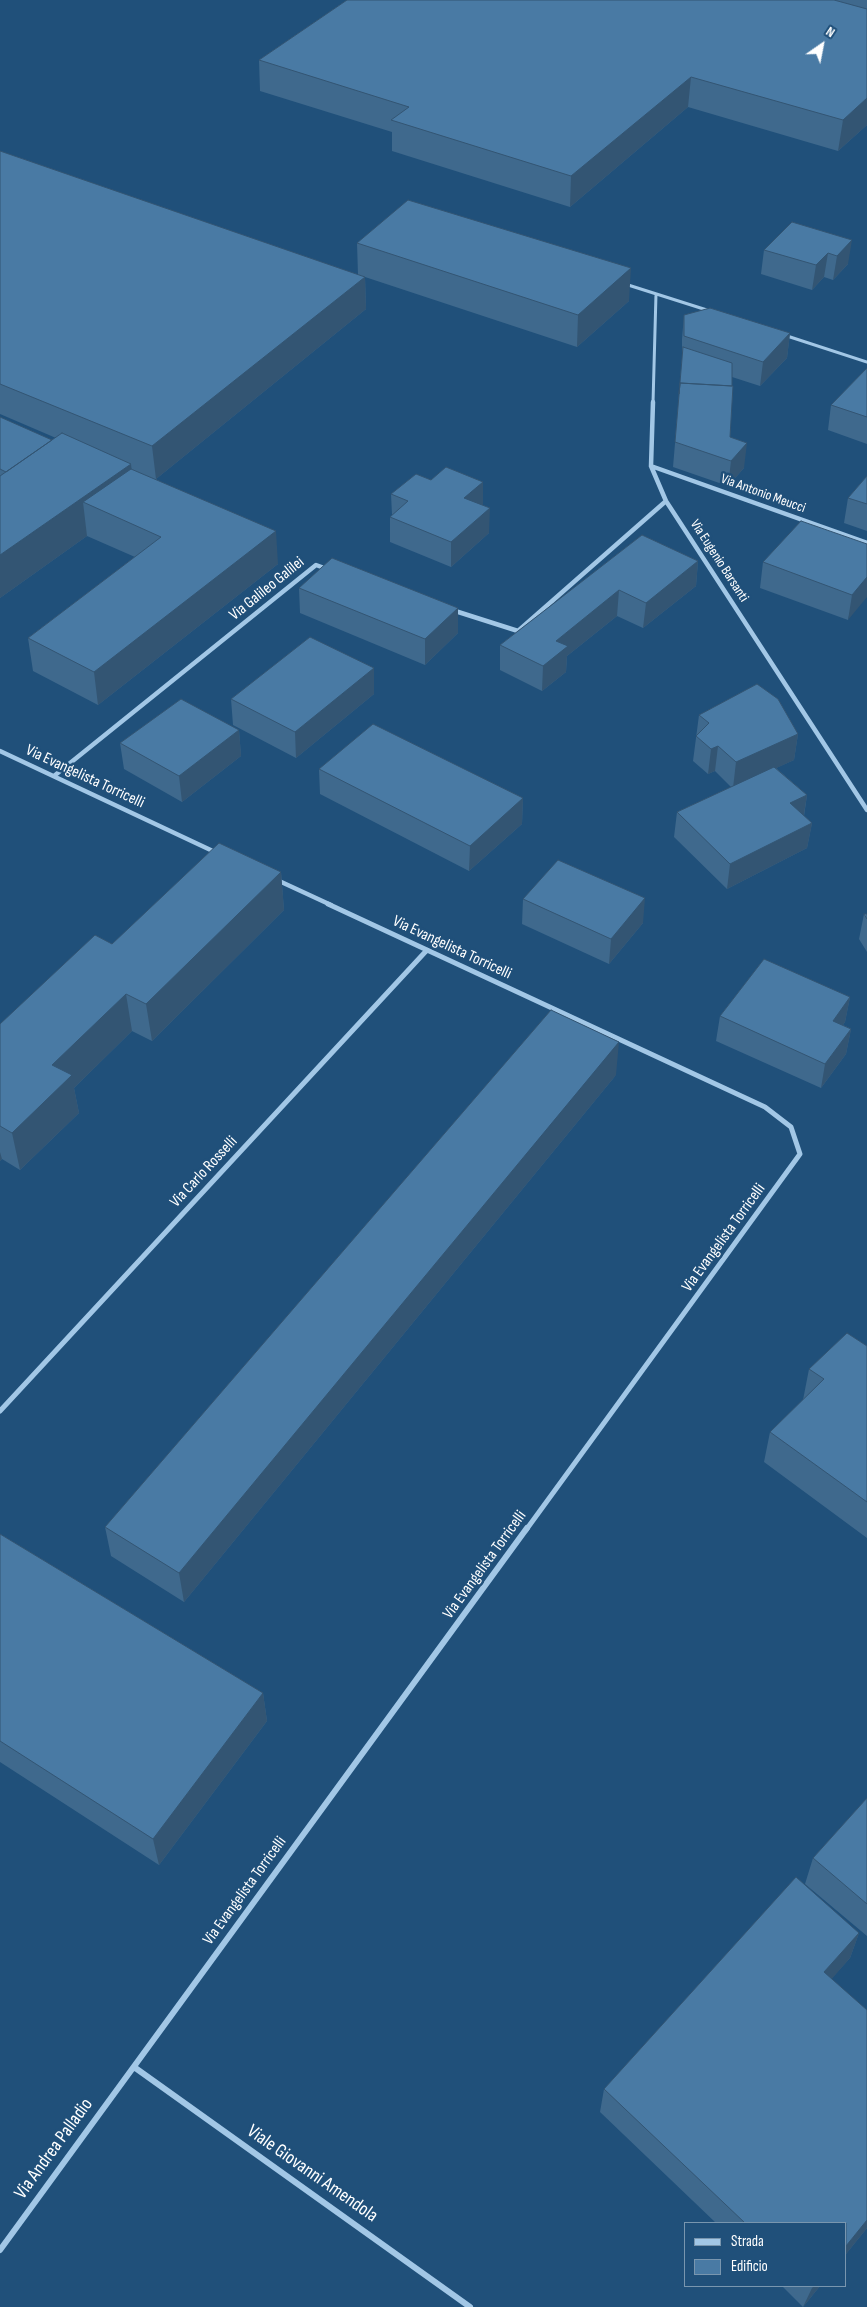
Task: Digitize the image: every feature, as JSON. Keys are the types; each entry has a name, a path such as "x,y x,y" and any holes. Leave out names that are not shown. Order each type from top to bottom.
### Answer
{"street":[{"path":"620,282 711,312"},
{"name":"Via Eugenio Barsanti","path":"656,294 651,466 666,501 867,810"},
{"path":"775,332 867,362"},
{"name":"Via Antonio Meucci","path":"651,466 867,543"},
{"path":"444,607 518,631 666,501"},
{"name":"Via Galileo Galilei","path":"54,776 316,566 335,572"},
{"name":"Via Evangelista Torricelli","path":"0,751 221,855"},
{"name":"Via Evangelista Torricelli","path":"134,2067 206,1965 800,1154 791,1127 765,1107 614,1035 266,875"},
{"name":"Via Carlo Rosselli","path":"0,1411 427,950"},
{"name":"Via Andrea Palladio","path":"0,2250 134,2067"},
{"name":"Viale Giovanni Amendola","path":"134,2067 470,2307"}],"building":[{"path":"347,0 834,0 867,9 867,98 843,120 691,77 571,176 391,120 409,107 259,60"},
{"path":"0,151 365,277 152,446 0,384"},
{"path":"408,200 631,268 578,315 357,243"},
{"path":"792,222 852,240 837,256 828,253 816,265 764,250"},
{"path":"710,308 790,333 763,362 684,336 684,315"},
{"path":"683,347 732,363 732,386 680,383 679,394"},
{"path":"867,368 867,417 831,405"},
{"path":"680,383 733,386 730,437 747,443 731,461 675,442"},
{"path":"0,417 52,440 6,472 0,469"},
{"path":"62,433 131,464 0,555 0,476"},
{"path":"446,467 483,482 464,498 490,508 451,542 390,517 408,501 391,494 416,474 431,480"},
{"path":"131,469 276,531 94,672 28,638 161,537 83,502"},
{"path":"867,476 867,504 848,498"},
{"path":"801,521 867,544 867,577 852,595 763,562"},
{"path":"642,535 698,561 646,603 619,590 556,641 568,646 543,666 500,645"},
{"path":"332,558 458,608 425,639 299,588"},
{"path":"310,637 374,668 295,732 231,699"},
{"path":"757,684 778,699 798,734 736,762 718,746 711,749 696,736 709,723 699,715"},
{"path":"181,699 239,730 179,776 120,743"},
{"path":"373,724 523,798 470,846 319,769"},
{"path":"774,767 807,795 790,803 812,823 730,864 677,812"},
{"path":"219,843 281,872 146,1004 126,994 52,1065 72,1075 12,1133 0,1126 0,1024 95,935 112,944"},
{"path":"558,860 645,898 611,939 523,899"},
{"path":"764,959 850,997 833,1021 851,1029 825,1064 720,1016"},
{"path":"551,1010 619,1042 179,1573 105,1527"},
{"path":"847,1333 867,1346 867,1502 770,1432 824,1379 809,1369"},
{"path":"0,1534 263,1693 153,1839 0,1741"},
{"path":"867,1798 867,1904 813,1858"},
{"path":"796,1877 859,1933 824,1972 867,2010 867,2220 847,2245 847,2222 744,2222 604,2089"}]}
